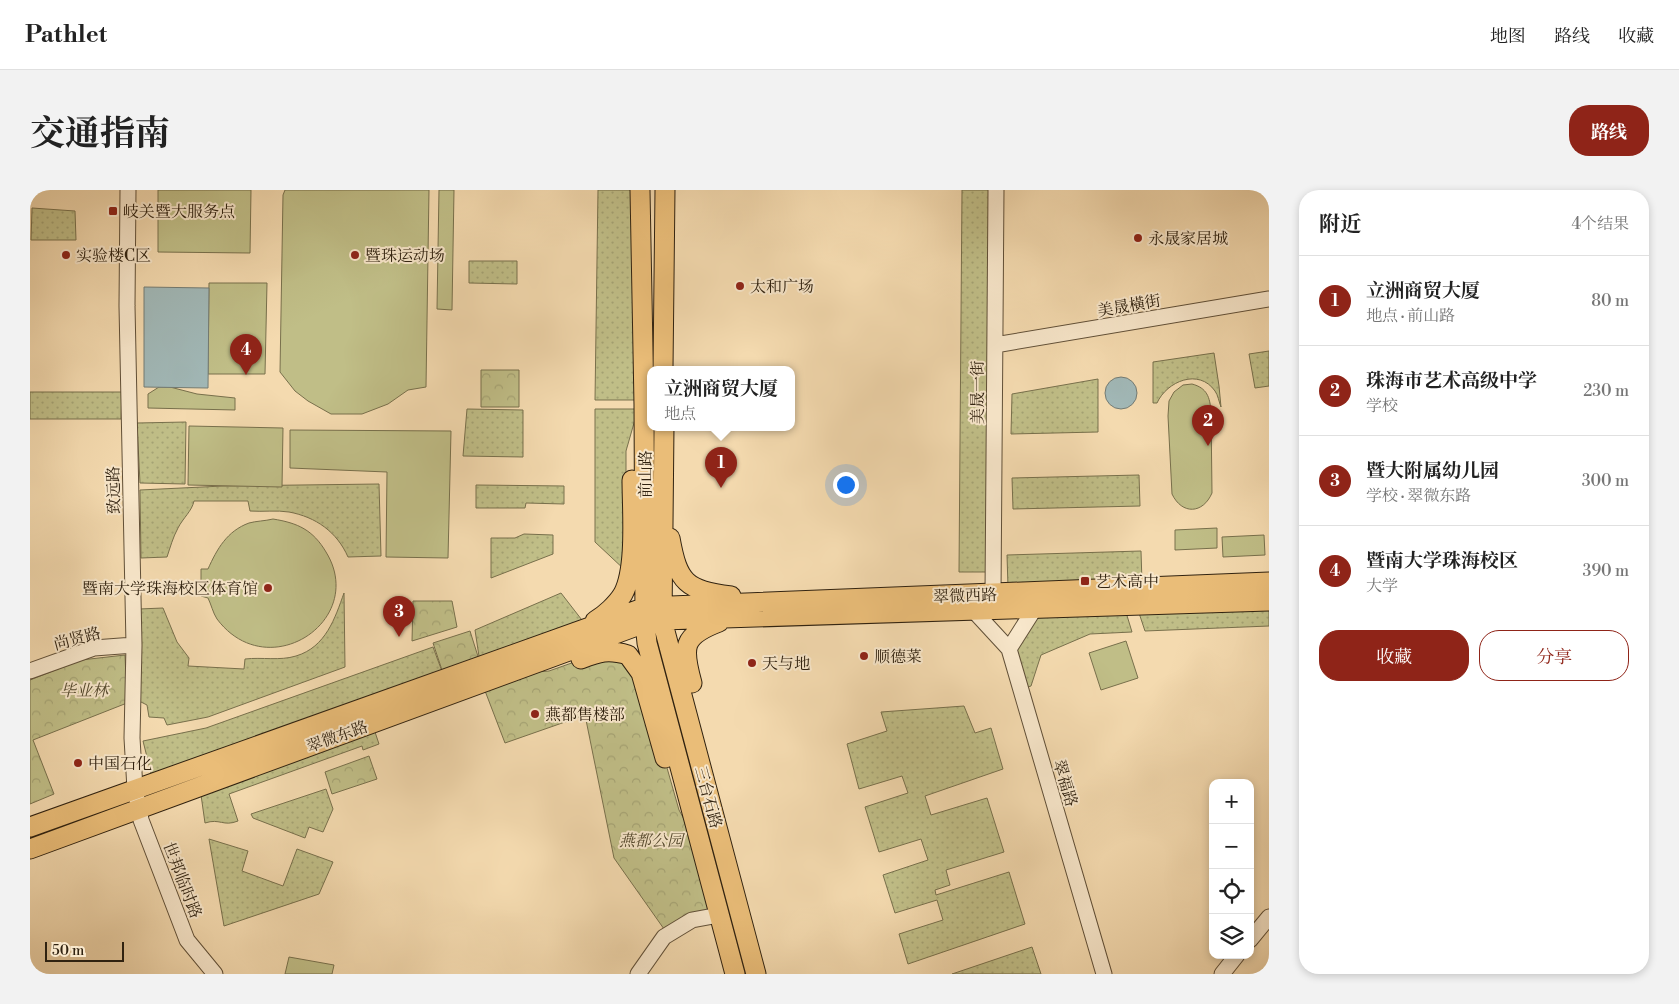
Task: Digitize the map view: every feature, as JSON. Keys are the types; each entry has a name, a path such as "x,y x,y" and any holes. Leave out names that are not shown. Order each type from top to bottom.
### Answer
{"main road":[{"name":"前山路","path":"640,190 644,404 654,614"},
{"path":"663,366 664,190"},
{"path":"582,630 603,616 622,594 632,568 632,456 644,404"},
{"name":"前山路","path":"654,614 663,495 664,431"},
{"path":"663,495 674,558 682,577 695,589 708,593 784,602"},
{"name":"翠微西路","path":"654,614 784,602 1269,582"},
{"name":"翠微西路","path":"654,614 730,618 1269,600"},
{"name":"翠微东路","path":"30,827 582,630 654,614"},
{"name":"翠微东路","path":"30,849 502,676 654,614"},
{"name":"三台石路","path":"654,614 647,643 735,974"},
{"name":"三台石路","path":"654,614 756,974"},
{"path":"728,870 720,792 685,659 690,639 704,628 730,618"},
{"path":"502,676 549,671 600,652 613,651 628,654 641,673 680,810 704,856"}],"street":[{"name":"致远路","path":"128,190 127,306 134,645 132,733 135,789"},
{"name":"美晟一街","path":"993,594 996,190"},
{"name":"美晟橫街","path":"995,345 1269,299"},
{"path":"974,610 1009,649 1034,608"},
{"name":"尚贤路","path":"30,671 94,648 134,645"},
{"name":"翠福路","path":"1009,649 1104,974"},
{"name":"世邦临时路","path":"135,789 138,809 187,940 215,974"},
{"path":"638,974 664,937 692,920 719,915"},
{"path":"1254,935 1269,917"},
{"path":"1222,974 1234,959"}],"green space":[{"path":"158,190 251,190 250,253 158,252"},
{"name":"暨珠运动场","path":"285,190 429,190 426,387 408,390 388,404 362,414 331,414 295,391 280,372 283,195"},
{"path":"439,190 454,190 452,310 437,309"},
{"path":"598,190 637,190 641,400 595,400"},
{"path":"962,190 989,190 988,572 959,572"},
{"path":"32,208 75,211 76,240 31,240"},
{"path":"469,261 517,261 517,284 469,283"},
{"path":"209,283 267,283 265,374 208,374"},
{"path":"1269,351 1269,386 1255,388 1249,354"},
{"path":"1214,353 1221,407 1216,393 1208,384 1201,380 1192,379 1176,383 1162,395 1157,403 1153,403 1153,362"},
{"path":"481,370 519,370 519,407 481,407"},
{"path":"1098,379 1098,432 1011,434 1012,394"},
{"path":"1192,384 1201,388 1207,394 1210,402 1212,493 1203,505 1192,509 1181,506 1172,494 1168,416 1169,401 1174,392 1183,385"},
{"path":"159,387 170,387 197,394 235,398 235,410 148,408 148,394"},
{"path":"30,392 122,392 121,419 30,419"},
{"path":"467,409 523,410 523,457 463,456"},
{"path":"595,409 638,409 626,451 626,571 595,542"},
{"path":"186,422 185,484 140,483 137,423"},
{"path":"189,426 283,428 282,487 188,485"},
{"path":"290,430 451,431 448,558 386,557 387,472 290,468"},
{"path":"1139,475 1140,506 1013,509 1012,478"},
{"path":"379,484 381,556 348,557 332,533 317,522 299,514 284,511 250,511 248,501 194,501 176,531 167,557 141,558 140,490 223,486"},
{"path":"476,485 564,486 564,504 526,503 525,508 476,508"},
{"name":"暨南大学珠海校区体育馆","path":"273,519 297,525 310,533 321,544 335,577 334,601 323,621 306,636 285,646 261,647 238,638 217,619 208,598 201,596 201,569 208,569 219,548 241,526"},
{"path":"1217,528 1217,548 1175,550 1175,530"},
{"path":"524,534 553,535 553,554 491,578 491,538 515,538"},
{"path":"1264,535 1265,555 1223,557 1222,537"},
{"path":"1141,551 1142,583 1008,587 1007,555"},
{"path":"344,593 345,667 208,717 167,725 164,718 149,717 147,705 139,701 139,609 163,608 177,642 189,658 188,666 244,669 245,659 277,659 296,656 315,646 333,622"},
{"path":"561,593 585,624 480,663 475,630"},
{"path":"413,601 452,601 457,627 412,641"},
{"path":"1269,606 1269,626 1145,631 1138,610"},
{"path":"1125,609 1132,632 1090,634 1041,655 1031,686 1025,688 1015,649 1037,614"},
{"path":"470,631 481,666 445,679 433,643"},
{"path":"1126,641 1138,678 1101,690 1089,653"},
{"path":"433,647 443,674 152,777 143,741 206,728"},
{"name":"燕都公园","path":"613,651 640,673 679,810 704,856 719,915 664,929 614,858 585,715 505,743 482,683 502,675 549,671 600,653"},
{"name":"毕业林","path":"125,655 127,703 33,740 54,794 30,804 30,680 81,660"},
{"path":"964,706 975,733 991,728 1003,769 925,796 931,815 987,798 1004,852 946,870 950,885 935,890 936,895 1009,872 1025,924 908,964 899,934 943,920 937,900 895,913 883,875 928,860 921,839 879,852 865,807 908,793 902,776 859,789 847,744 887,731 881,712"},
{"path":"373,726 379,744 363,750 362,746 229,794 238,821 233,823 214,821 205,823 200,788"},
{"path":"369,756 377,779 332,794 325,772"},
{"path":"326,789 333,809 323,832 309,827 305,838 253,818 251,814"},
{"path":"209,839 248,851 242,871 283,886 297,849 333,862 319,894 224,926"},
{"path":"1032,947 1041,974 952,974"},
{"path":"289,957 334,965 332,974 285,974"}],"water":[{"path":"144,287 209,288 208,388 144,387"},
{"path":"1121,377 1132,382 1137,393 1132,404 1121,409 1110,404 1105,393 1110,382"}],"place":[{"name":"岐关暨大服务点","path":"113,211"},
{"name":"永晟家居城","path":"1138,238"},
{"name":"实验楼C区","path":"66,255"},
{"name":"暨珠运动场","path":"355,255"},
{"name":"太和广场","path":"740,286"},
{"name":"暨南大学珠海校区","path":"246,375"},
{"name":"珠海市艺术高级中学","path":"1208,446"},
{"name":"立洲商贸大厦","path":"721,488"},
{"name":"艺术高中","path":"1085,581"},
{"name":"暨南大学珠海校区体育馆","path":"268,588"},
{"name":"暨大附属幼儿园","path":"399,637"},
{"name":"顺德菜","path":"864,656"},
{"name":"天与地","path":"752,663"},
{"name":"燕都售楼部","path":"535,714"},
{"name":"中国石化","path":"78,763"}]}
